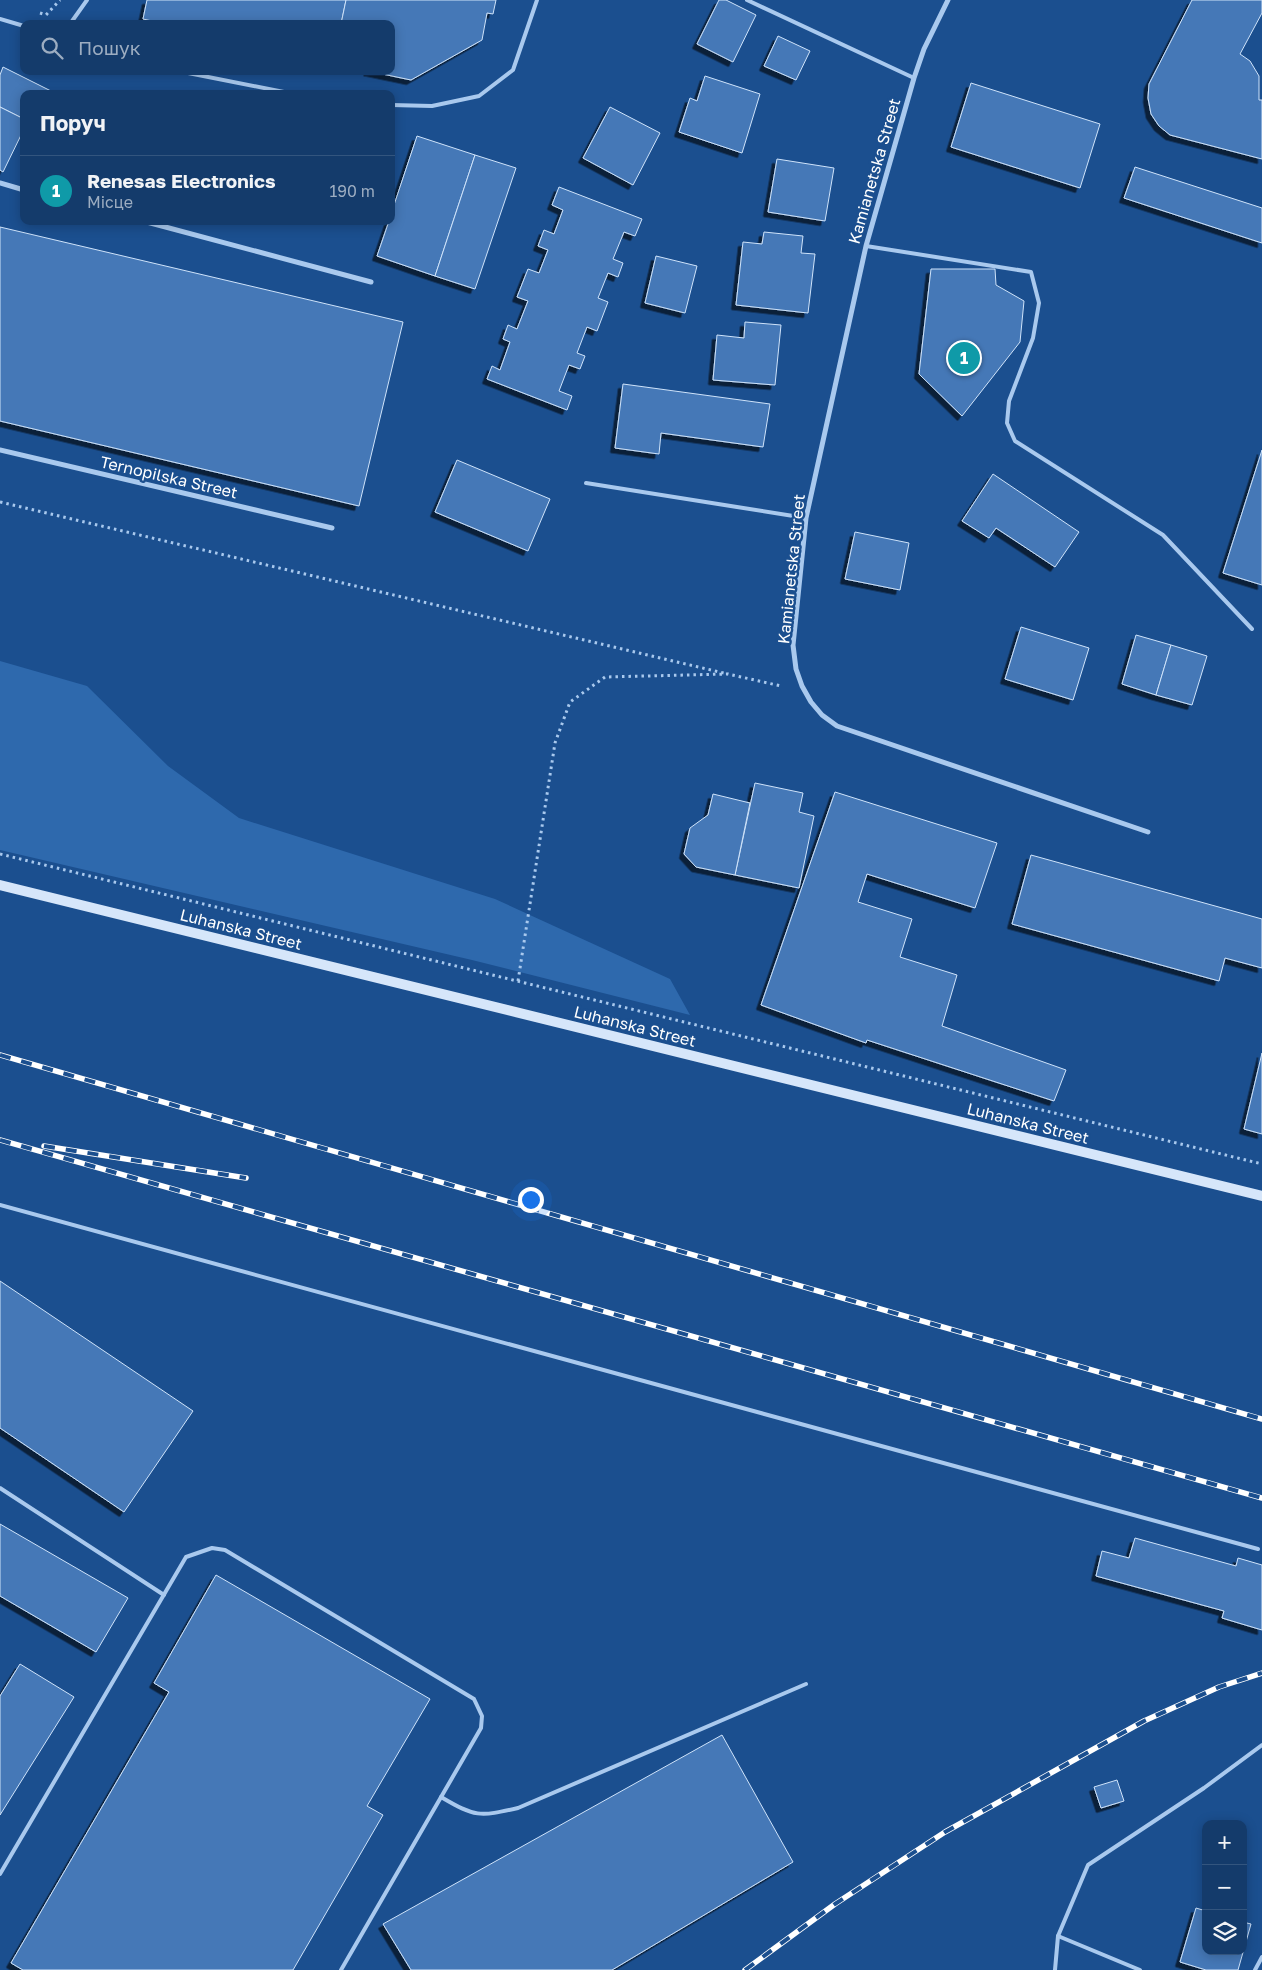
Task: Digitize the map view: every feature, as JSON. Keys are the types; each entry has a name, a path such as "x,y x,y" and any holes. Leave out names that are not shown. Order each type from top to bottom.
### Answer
{"main road":[{"name":"Luhanska Street","path":"0,885 1262,1196"}],"street":[{"name":"Kamianetska Street","path":"948,0 924,49 914,78 866,246 806,518 793,645 796,669 802,686 822,715 837,726 1148,832"},
{"path":"0,183 20,189"},
{"path":"158,225 371,282"},
{"name":"Ternopilska Street","path":"0,450 332,528"}],"lane":[{"path":"73,20 87,0"},
{"path":"395,105 432,106 479,96 513,70 537,0"},
{"path":"746,0 914,78"},
{"path":"0,18 20,25"},
{"path":"198,75 274,90"},
{"path":"866,246 1031,272 1039,303 1034,338 1009,401 1007,423 1015,441 1163,535 1252,629"},
{"path":"586,483 806,518"},
{"path":"0,1204 1258,1549"},
{"path":"0,1488 164,1595"},
{"path":"0,1874 186,1558 212,1548 225,1550 474,1699 482,1716 480,1728 341,1970"},
{"path":"441,1797 466,1812 478,1815 518,1808 806,1684"},
{"path":"1055,1970 1058,1936 1088,1865 1204,1788 1262,1745"},
{"path":"1058,1936 1140,1970"},
{"path":"1254,1970 1262,1957"}],"path":[{"path":"0,502 776,686 802,686"},
{"path":"518,980 555,743 570,702 605,677 728,674"},
{"path":"0,854 1262,1164"}],"shaded area":[{"path":"0,661 87,686 168,766 239,818 495,899 670,979 690,1015 472,960 0,850"}],"building":[{"path":"147,0 346,0 342,20 143,19"},
{"path":"346,0 496,0 493,14 487,13 482,40 411,80 387,75 395,75 395,20 342,20"},
{"path":"719,0 726,0 756,15 733,62 697,44"},
{"path":"1192,0 1262,0 1262,13 1240,54 1250,61 1259,76 1259,100 1262,100 1262,159 1170,135 1159,126 1151,114 1148,98 1149,84"},
{"path":"778,36 810,51 796,80 764,66"},
{"path":"3,67 49,90 20,90 20,117 0,107 0,75"},
{"path":"705,76 760,94 742,153 679,132 690,98 697,101"},
{"path":"971,83 1100,124 1080,188 951,147"},
{"path":"0,107 20,117 20,137 3,172 0,170"},
{"path":"610,107 660,133 633,185 583,158"},
{"path":"417,136 475,155 435,276 377,256 388,225 395,225 395,202"},
{"path":"475,155 516,168 475,289 435,276"},
{"path":"777,159 834,168 825,221 768,212"},
{"path":"1135,167 1262,208 1262,243 1124,198"},
{"path":"559,187 642,219 635,236 624,232 613,259 623,263 618,277 608,273 598,298 608,302 597,331 587,327 577,353 585,356 580,369 569,365 559,391 572,396 567,410 487,379 492,366 500,370 510,342 503,339 508,325 517,329 528,301 517,297 528,269 539,273 548,250 538,246 544,230 554,234 563,210 552,205"},
{"path":"0,227 403,322 359,506 0,421"},
{"path":"764,232 803,236 801,253 815,254 808,313 736,305 743,242 762,244"},
{"path":"656,256 697,266 685,313 645,303"},
{"path":"931,269 995,269 996,285 1024,301 1020,342 962,416 919,374"},
{"path":"745,322 781,325 775,385 713,380 717,335 744,338"},
{"path":"623,384 770,404 763,447 661,433 659,454 615,448"},
{"path":"1262,450 1262,585 1223,573"},
{"path":"457,460 550,499 528,551 435,512"},
{"path":"993,474 1079,532 1055,567 996,528 989,538 962,521"},
{"path":"855,532 909,543 900,590 845,579"},
{"path":"1021,627 1089,648 1073,700 1005,679"},
{"path":"1136,635 1171,645 1156,695 1122,684"},
{"path":"1171,645 1207,656 1192,705 1156,695"},
{"path":"755,783 803,793 799,812 814,816 799,888 735,875"},
{"path":"835,792 997,843 975,908 867,874 858,902 912,919 900,957 957,975 942,1026 1066,1070 1054,1101 867,1040 866,1043 761,1005"},
{"path":"713,794 750,803 735,875 696,867 684,854 690,828 708,815"},
{"path":"1031,855 1262,919 1262,968 1225,958 1219,981 1012,924"},
{"path":"1262,1053 1262,1134 1244,1129"},
{"path":"0,1281 193,1411 124,1512 0,1428"},
{"path":"0,1524 128,1598 96,1652 0,1596"},
{"path":"1135,1538 1236,1566 1238,1558 1262,1565 1262,1630 1222,1618 1224,1611 1096,1576 1102,1551 1129,1558"},
{"path":"216,1575 430,1699 367,1806 383,1815 293,1970 23,1970 11,1963 169,1692 154,1683"},
{"path":"20,1664 74,1697 0,1815 0,1696"},
{"path":"722,1735 793,1862 612,1970 411,1970 383,1924"},
{"path":"1117,1780 1124,1801 1101,1808 1094,1787"},
{"path":"1196,1908 1202,1910 1202,1955 1242,1955 1238,1970 1206,1970 1180,1962"},
{"path":"1247,1923 1251,1924 1247,1938"}],"railway":[{"path":"0,1055 1262,1419"},
{"path":"0,1140 1262,1498"},
{"path":"44,1146 246,1178"},
{"path":"745,1970 835,1904 945,1832 1144,1721 1219,1687 1262,1673"}],"place":[{"name":"Renesas Electronics","path":"964,358"}]}
